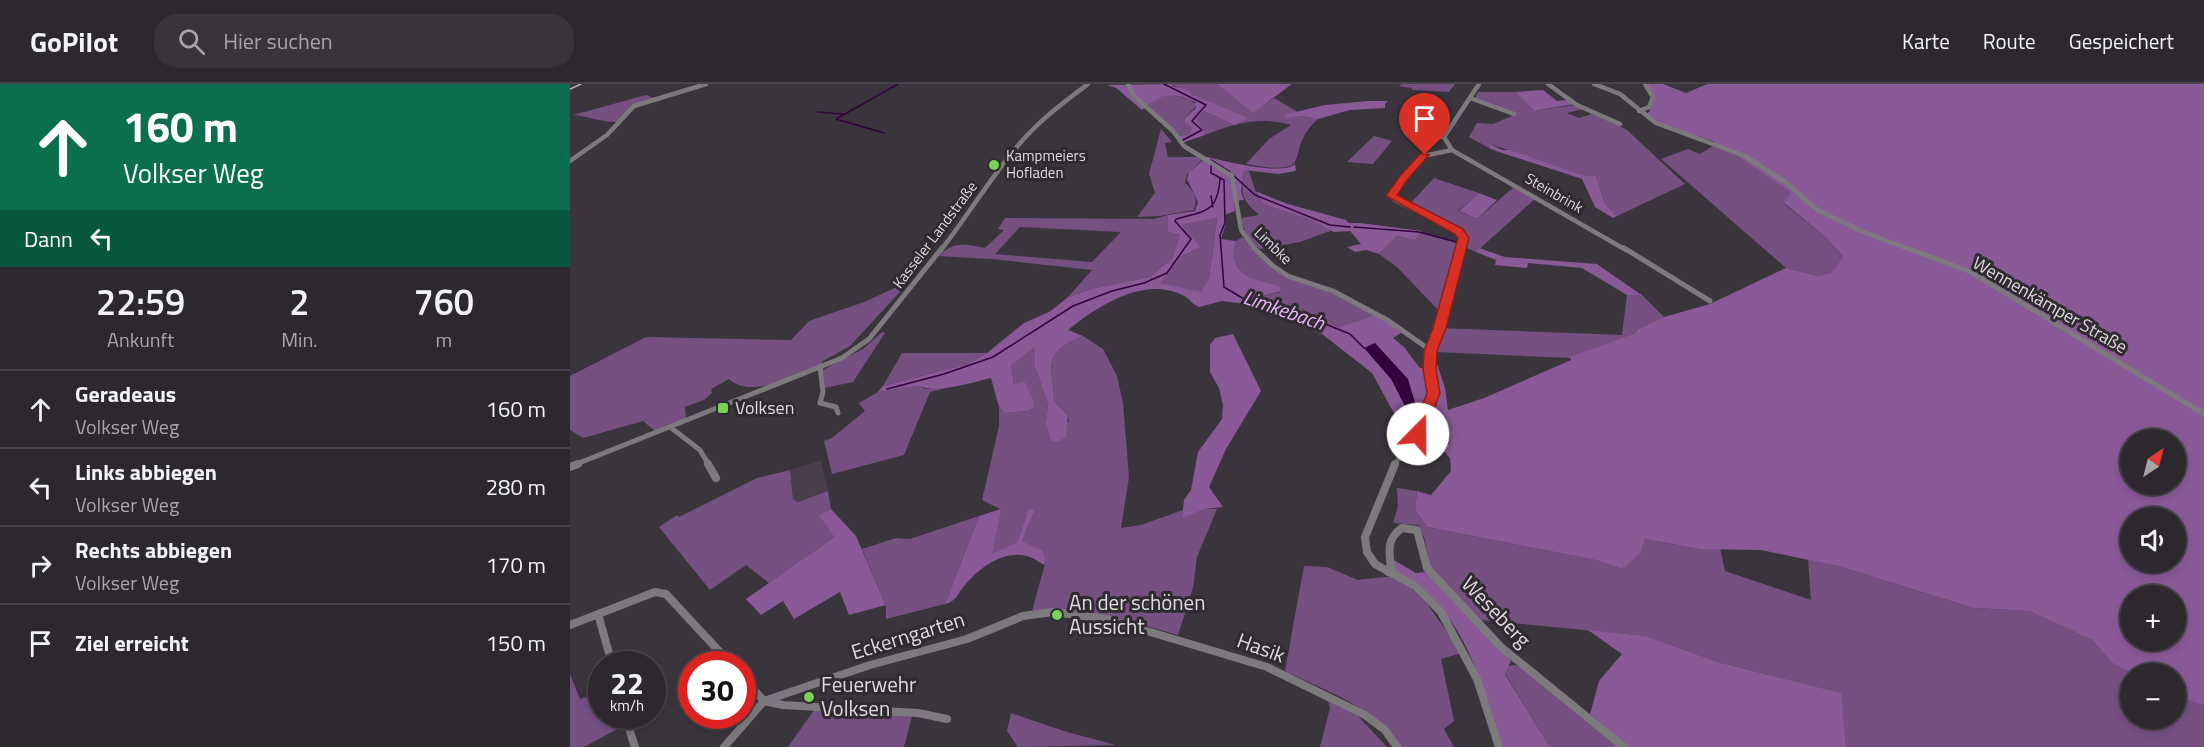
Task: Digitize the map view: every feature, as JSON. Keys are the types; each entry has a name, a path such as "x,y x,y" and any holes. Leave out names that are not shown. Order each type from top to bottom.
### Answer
{"street":[{"path":"570,161 607,135 634,106 706,84"},
{"name":"Kasseler Landstraße","path":"570,467 820,367 842,357 869,339 959,227 995,174 1022,141 1050,112 1088,84"},
{"name":"Limbke","path":"1128,84 1136,98 1172,130 1181,144 1218,165 1232,177 1241,231 1273,267 1287,276 1333,291 1381,316 1401,327 1430,351"},
{"path":"1404,121 1410,136 1444,137 1479,84"},
{"path":"1548,84 1577,105 1620,124"},
{"name":"Wennenkämper Straße","path":"1594,84 1620,94 1639,111 1662,126 1745,156 1788,184 1816,209 1852,227 1971,272 2204,414"},
{"path":"1639,111 1649,107 1653,97 1645,84"},
{"path":"1470,98 1514,114"},
{"name":"Steinbrink","path":"1444,137 1452,150 1591,228 1710,301"},
{"path":"1452,150 1423,156 1403,178 1391,196 1463,236 1440,328 1430,351 1429,369 1433,393 1418,434 1396,461 1365,537 1367,552 1375,564 1415,586 1441,612 1477,679 1499,747"},
{"path":"820,367 823,392 820,403 836,407 838,414"},
{"path":"670,427 700,450 716,478"},
{"name":"Weseberg","path":"1388,572 1391,569 1388,543 1391,536 1402,528 1417,530 1422,561 1432,574 1502,646 1624,747"},
{"path":"570,625 655,592 661,592 666,594 719,651"},
{"name":"Hasik","path":"1023,616 1053,612 1107,619 1267,667 1365,715 1385,730 1397,747"},
{"path":"598,614 608,651"},
{"name":"Eckerngarten","path":"764,701 870,665 968,639 1023,616"},
{"path":"756,692 764,701 783,705 918,713 947,719"},
{"path":"724,747 764,701"},
{"path":"629,729 635,747"}],"shaded area":[{"path":"1171,84 1217,84 1253,112 1274,98 1298,112 1284,115 1288,119 1302,116 1318,119 1307,131 1292,165 1284,168 1246,164 1269,139 1291,125 1269,121 1247,122 1205,135 1195,119 1204,111 1234,125 1210,102"},
{"path":"1171,84 1248,118 1234,125 1204,111 1196,119 1205,135 1182,143 1178,136 1189,134 1192,128 1184,122 1185,118 1196,108 1195,102 1173,95 1161,97 1142,110 1116,88 1107,85"},
{"path":"1217,84 1292,84 1253,113"},
{"path":"1402,84 1455,84 1449,92 1412,90 1412,88 1399,86"},
{"path":"1646,84 1663,84 1686,93 1707,84 2204,84 2204,706 2186,699 2186,663 2120,663 2120,667 2112,663 2092,640 2029,611 1973,608 1838,566 1761,550 1699,549 1645,539 1640,553 1622,569 1595,560 1427,527 1415,510 1417,491 1431,495 1451,471 1450,458 1425,431 1407,437 1372,373 1322,334 1246,304 1222,301 1199,307 1184,296 1169,290 1154,289 1123,296 1080,321 1068,330 1083,336 1061,348 1052,360 1054,401 1068,415 1066,437 1058,442 1051,441 1046,422 1048,404 1035,367 1035,347 1011,365 1014,384 1025,382 1033,400 1034,407 1028,411 1004,413 999,407 991,378 945,388 920,386 878,392 883,386 967,364 987,353 1024,323 1051,311 1068,297 1095,288 1150,277 1172,258 1180,235 1168,232 1168,215 1195,211 1198,202 1187,179 1189,172 1207,157 1278,169 1295,164 1296,171 1278,174 1244,170 1241,191 1244,200 1234,201 1235,211 1225,215 1226,223 1221,239 1236,241 1234,252 1238,268 1250,277 1278,285 1282,291 1257,297 1252,301 1265,304 1280,301 1339,327 1374,315 1404,331 1393,338 1404,347 1420,368 1426,368 1427,355 1434,355 1445,388 1448,410 1484,398 1571,360 1570,357 1635,333 1638,329 1664,317 1710,304 1786,268 1819,276 1832,272 1843,256 1824,236 1784,203 1791,192 1731,152 1713,146 1715,142 1661,124 1646,114 1650,111 1649,108 1653,103","holes":["1217,218 1209,278 1201,292 1160,283 1181,257 1201,247 1181,225"]},
{"path":"1543,90 1557,101 1567,100 1575,104 1534,111 1515,92"},
{"path":"1478,92 1515,92 1534,111 1575,105 1583,109 1567,113 1579,118 1595,113 1627,130 1685,184 1617,216 1605,204 1596,176 1583,175 1490,144 1489,148 1469,137 1477,123 1493,124 1517,114 1475,98"},
{"path":"1171,94 1190,100 1197,105 1185,118 1184,122 1192,128 1189,134 1178,136 1147,106 1156,98"},
{"path":"646,95 653,98 636,104 618,122 573,115"},
{"path":"1388,101 1385,108 1350,110 1318,119 1302,116 1288,119 1283,115 1325,105"},
{"path":"1161,129 1172,142 1165,143 1168,157 1198,157 1202,160 1187,174 1185,183 1194,195 1196,202 1194,210 1137,217 1155,193 1149,174"},
{"path":"1374,136 1392,141 1373,164 1347,162"},
{"path":"1490,144 1502,150 1510,150 1583,175 1596,176 1605,204 1617,216 1613,218 1595,207 1582,179 1493,150 1489,148"},
{"path":"1713,146 1731,152 1792,192 1784,204 1824,236 1843,256 1832,272 1819,276 1786,268 1661,159 1688,149 1700,154"},
{"path":"1244,169 1249,171 1257,196 1333,230 1300,242 1260,249 1245,232 1241,218 1259,215 1243,195"},
{"path":"1434,178 1479,193 1458,211 1477,219 1515,186 1536,198 1476,252 1462,246 1464,237 1460,231 1408,206"},
{"path":"1255,191 1288,204 1346,220 1349,223 1422,231 1414,240 1397,236 1379,254 1366,250 1355,252 1347,247 1361,244 1350,231 1334,232 1309,219 1264,204"},
{"path":"1479,193 1497,200 1477,219 1459,211"},
{"path":"1168,215 1168,232 1180,235 1172,258 1150,277 1095,288 1068,297 1092,270 992,259 939,256 949,248 960,245 985,248 1004,230 998,229 1005,218 1153,219","holes":["1020,227 1120,232 1092,262 995,254"]},
{"path":"1217,218 1209,278 1201,293 1159,283 1181,257 1201,247 1180,225"},
{"path":"1419,232 1461,243 1441,313 1397,267 1379,254 1397,236 1414,240"},
{"path":"1243,237 1274,269 1328,291 1374,315 1339,327 1280,302 1265,304 1251,300 1281,292 1278,285 1250,277 1238,268 1234,252 1236,241"},
{"path":"1479,248 1505,257 1597,264 1643,296 1627,295 1582,268 1528,263 1527,268 1495,265 1496,260 1476,252"},
{"path":"910,281 850,346 823,361 821,365 788,379 762,386 738,385 729,379 711,389 712,393 704,400 685,407 686,419 655,431 643,421 583,438 570,430 570,376 646,337 791,340 809,321 864,302"},
{"path":"1627,295 1643,296 1664,317 1638,329 1635,333 1570,358 1436,352 1433,349 1440,328 1622,335"},
{"path":"882,332 885,333 853,382 824,388 823,370 863,349"},
{"path":"1233,334 1261,391 1226,449 1209,487 1223,507 1205,509 1182,518 1184,500 1191,490 1198,452 1222,419 1223,405 1219,388 1210,372 1210,345 1215,338"},
{"path":"1083,336 1103,349 1117,376 1123,403 1129,477 1121,528 1141,525 1183,510 1183,517 1205,509 1217,509 1197,557 1193,588 1178,635 1088,613 1032,611 1046,560 1041,550 1022,541 1035,510 1029,508 1017,542 991,555 1000,509 982,500 999,426 999,407 1004,413 1028,411 1014,384 1011,364 1035,347 1035,367 1048,404 1046,422 1069,422 1068,415 1054,401 1052,360 1061,348"},
{"path":"1375,343 1408,379 1418,413 1405,406 1391,379 1364,348"},
{"path":"902,353 987,353 967,364 883,386"},
{"path":"920,386 925,389 954,386 930,392 904,455 832,474 824,441 832,438 865,411 859,403 878,392"},
{"path":"821,461 828,491 798,502 793,499 790,470"},
{"path":"790,470 793,499 798,502 828,491 831,509 818,515 834,537 769,583 746,565 710,590 659,527 677,515 679,517 757,478"},
{"path":"1397,488 1417,491 1415,510 1427,527 1595,560 1622,569 1645,539 1699,549 1720,548 1725,571 1811,600 1808,559 1838,566 1973,608 2029,611 2092,640 2112,663 2120,667 2120,729 2186,729 2186,699 2204,706 2204,747 1846,747 1840,693 1718,662 1646,636 1481,620 1430,568 1424,537 1419,525 1393,523 1398,506"},
{"path":"1029,508 1035,510 1022,541 1042,550 1046,560 1044,565 1027,556 1001,558 977,572 954,599 945,604 979,516 1001,509 992,554 1017,542"},
{"path":"831,509 856,536 886,605 849,615 840,592 794,619 783,601 761,615 746,599 834,537 818,515"},
{"path":"979,516 945,604 886,619 886,605 862,549 896,538 910,539"},
{"path":"1392,559 1416,573 1426,572 1508,656 1511,661 1505,674 1550,747 1503,747 1478,674 1452,622 1436,604 1394,572"},
{"path":"1304,566 1327,567 1358,580 1393,576 1410,587 1428,605 1462,653 1441,659 1454,721 1444,729 1454,747 1401,747 1378,721 1364,711 1333,693 1285,671"},
{"path":"1588,630 1646,636 1718,662 1841,693 1846,747 1628,747 1590,714 1599,681 1622,654"},
{"path":"1508,666 1519,666 1620,747 1550,747 1505,673"},
{"path":"570,674 580,699 588,697 588,729 617,729 584,747 570,747"},
{"path":"1328,701 1358,716 1387,747 1320,747 1330,708"},
{"path":"814,710 912,716 904,747 788,747"},
{"path":"1011,713 1067,732 1116,745 1018,747 1007,731"}],"waterway":[{"path":"884,133 836,119 898,84"},
{"name":"Limkebach","path":"1164,84 1206,105 1192,121 1202,130 1183,140"},
{"path":"817,112 843,114"},
{"path":"1211,160 1230,172"},
{"name":"Limkebach","path":"1211,164 1211,173 1224,180 1225,223 1220,235 1224,287 1244,299 1270,307 1286,308 1350,334 1364,348"},
{"path":"1233,175 1255,195 1330,225 1350,227"},
{"path":"1213,204 1219,189 1220,178"},
{"path":"1211,196 1213,204"},
{"path":"887,389 944,374 993,357 1073,306 1112,291 1144,283 1167,273 1191,239 1175,221 1176,219 1202,212 1213,204"},
{"path":"1354,227 1419,232 1460,243"}],"railway":[{"path":"570,89 581,84"}],"place":[{"name":"Kampmeiers Hofladen","path":"994,165"},
{"name":"Volksen","path":"723,408"},
{"name":"An der schönen Aussicht","path":"1057,615"},
{"name":"Feuerwehr Volksen","path":"809,697"}],"route":[{"path":"1418,434 1433,393 1429,369 1430,351 1440,328 1463,238 1459,232 1391,196 1403,178 1425,155"}]}
